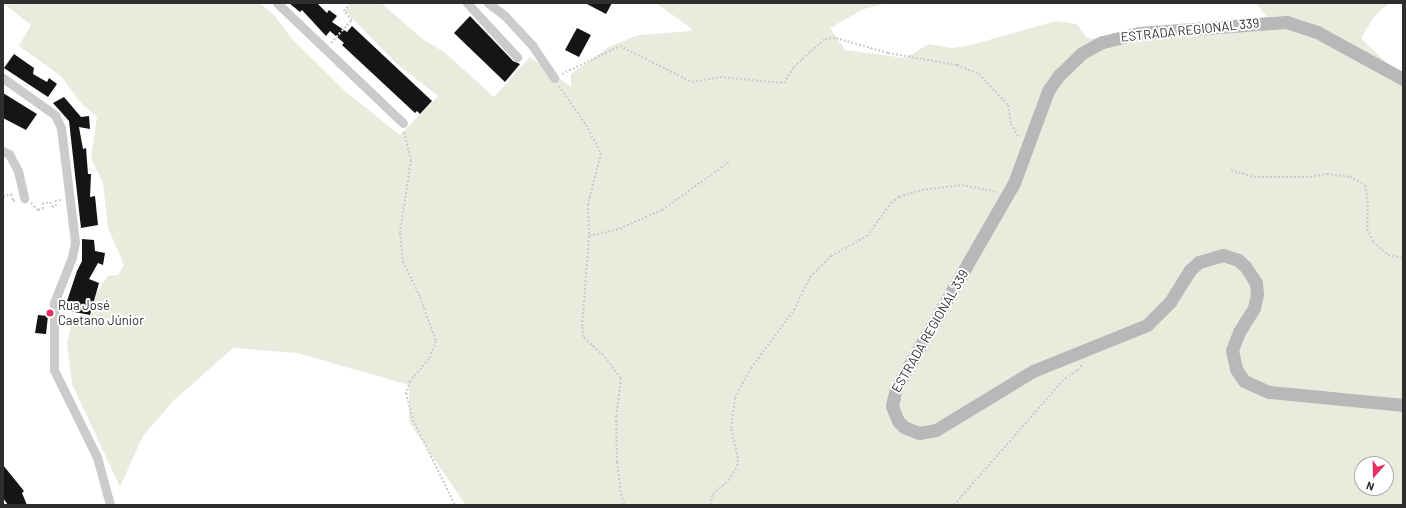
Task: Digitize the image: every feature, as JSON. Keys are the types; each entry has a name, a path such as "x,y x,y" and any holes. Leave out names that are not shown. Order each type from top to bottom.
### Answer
{"main road":[{"name":"ESTRADA REGIONAL 339","path":"1403,78 1317,32 1286,22 1203,27 1124,35 1094,46 1078,56 1059,75 1043,103 1027,154 1009,194 896,388 892,406 894,414 904,427 912,432 936,430 1033,371 1146,325 1166,306 1198,262 1223,255 1238,260 1245,266 1256,283 1257,294 1254,308 1239,332 1232,350 1236,369 1244,381 1269,392 1403,405"}],"street":[{"path":"277,3 403,123"},
{"path":"467,3 517,57"},
{"path":"488,3 505,16 532,45 554,78"},
{"path":"3,78 55,115 61,128 75,242 54,303 54,370 97,456 110,505"},
{"path":"3,151 9,154 18,171 24,198"}],"path":[{"path":"326,49 352,20 344,11 351,3"},
{"path":"625,505 621,494 617,462 616,416 621,378 605,357 584,338 583,305 589,236 588,204 601,153 586,125 554,78 620,46 692,82 720,77 784,83 794,68 811,50 825,39 836,38 888,53 957,65 980,74 1008,105 1011,124 1027,154"},
{"path":"403,123 411,160 400,233 403,262 420,298 436,341 429,359 410,381 406,394 413,420 455,505"},
{"path":"589,236 616,230 662,210 729,162"},
{"path":"1231,170 1254,177 1310,177 1327,174 1350,177 1366,185 1368,201 1367,229 1373,242 1388,255 1403,258"},
{"path":"710,505 713,494 729,480 737,466 738,458 731,428 735,398 739,389 794,310 810,278 821,265 831,256 867,236 891,203 899,197 922,190 962,185 1009,194"},
{"path":"3,198 3,203"},
{"path":"37,206 38,210 43,209 42,204 50,202 52,207 56,206 55,201 69,199"},
{"path":"954,505 1062,381 1078,370 1087,358 1088,349"}],"green space":[{"path":"3,3 260,3 274,15 292,39 345,91 400,135 438,96 396,63 345,11 353,3 381,3 424,40 444,52 494,97 530,57 571,87 571,74 609,47 638,35 692,31 691,28 656,3 887,3 864,9 830,28 845,50 905,58 929,44 952,48 967,46 1056,21 1077,24 1087,38 1098,39 1267,17 1256,3 1389,3 1374,17 1361,38 1403,79 1403,505 472,505 465,504 409,422 409,385 297,353 233,348 173,401 143,436 120,487 72,384 67,343 73,317 90,320 96,294 108,276 118,275 124,265 108,228 103,183 91,158 97,117 81,103 61,76 19,46 31,25"}],"building":[{"path":"289,3 317,3 327,13 329,10 337,16 332,22 347,32 352,26 432,101 420,114 417,111 415,113 342,45 344,43 330,31 326,36 302,10 300,12"},
{"path":"585,3 612,3 606,14"},
{"path":"470,16 513,61 520,64 505,82 454,33"},
{"path":"577,28 591,35 579,57 565,50"},
{"path":"14,54 34,68 33,74 47,82 49,78 57,84 48,97 4,68"},
{"path":"3,93 37,114 26,130 3,118"},
{"path":"64,97 81,117 89,116 90,129 79,127 83,149 86,148 88,174 91,174 90,197 95,196 98,225 81,228 69,121 53,103"},
{"path":"82,239 94,240 95,251 105,253 103,265 98,263 89,279 99,283 90,315 64,310 77,271 82,261"},
{"path":"38,315 48,316 46,334 35,333"},
{"path":"3,465 24,491 22,493 27,505 8,505 3,498"}],"place":[{"name":"Rua José Caetano Júnior","path":"50,313"}]}
